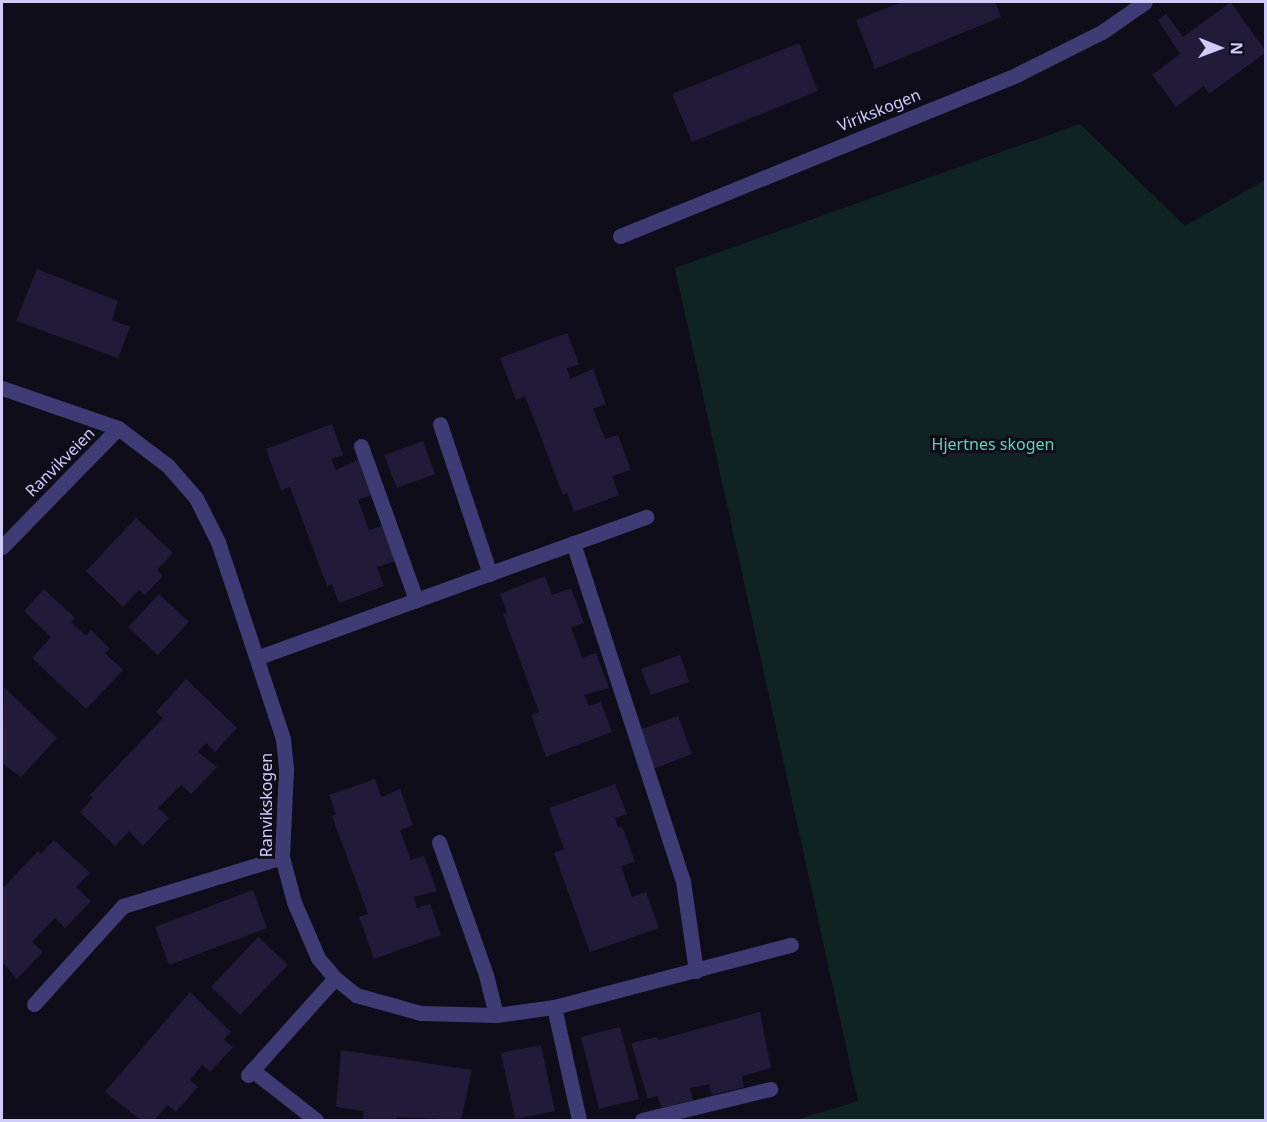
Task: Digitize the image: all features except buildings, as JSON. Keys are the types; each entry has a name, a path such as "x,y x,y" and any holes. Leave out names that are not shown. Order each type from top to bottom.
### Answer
{"street":[{"name":"Virikskogen","path":"620,236 1018,74 1102,32 1144,2"},
{"name":"Ranvikskogen","path":"2,388 118,428 168,466 196,498 218,542 259,657 283,739 286,769 282,857 294,902 318,958 335,978 356,995 384,1005 421,1013 496,1015 554,1007 791,945"},
{"path":"440,424 489,574"},
{"name":"Ranvikveien","path":"2,547 118,428"},
{"path":"362,446 416,600"},
{"path":"259,657 646,517"},
{"path":"573,543 683,881 696,971"},
{"path":"439,842 486,975 496,1015"},
{"path":"34,1004 123,906 282,857"},
{"path":"316,1120 250,1072 335,978"},
{"path":"554,1007 579,1120"},
{"path":"642,1120 770,1089"}],"green space":[{"name":"Hjertnes skogen","path":"1080,124 1185,226 1265,180 1265,1120 796,1120 858,1101 675,268"}]}
